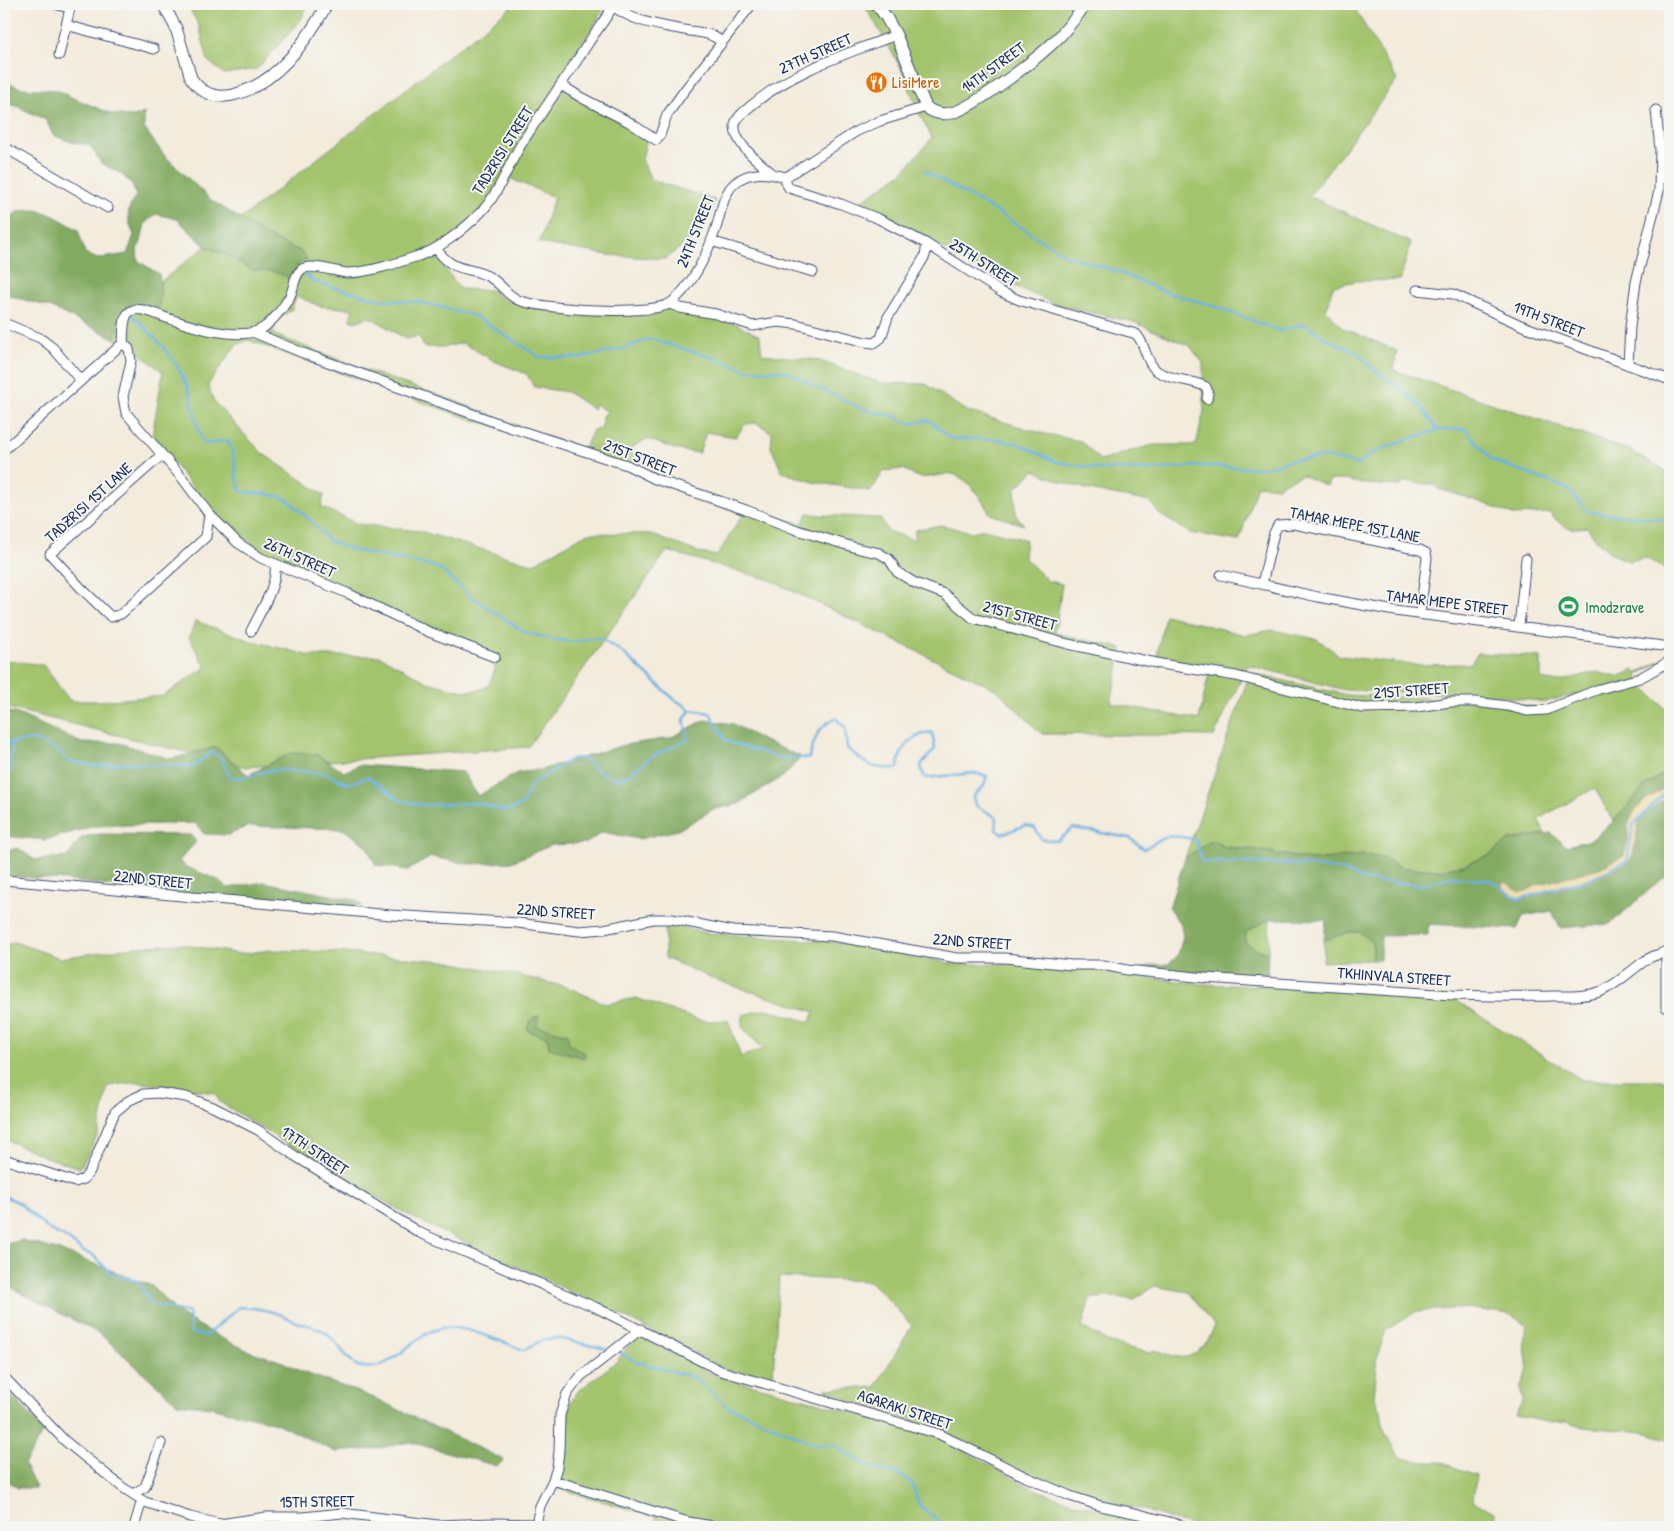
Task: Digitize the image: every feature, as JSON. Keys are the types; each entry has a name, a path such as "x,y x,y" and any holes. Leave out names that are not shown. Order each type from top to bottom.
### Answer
{"street":[{"path":"54,4 70,6 59,55"},
{"path":"163,4 176,28 191,78 204,93 214,96 241,93 258,86 276,72 306,37 327,4"},
{"path":"561,85 629,122 656,140 660,135 667,115 752,4"},
{"path":"786,177 857,131 880,121 926,108 896,35 886,16 876,4"},
{"name":"14TH STREET","path":"926,108 932,112 942,114 952,113 968,106 1014,74 1058,38 1086,4"},
{"path":"614,5 620,12 642,21 706,32 722,42"},
{"name":"TADZRISI STREET","path":"255,332 265,327 283,306 291,295 295,280 301,270 308,267 348,273 379,268 436,248 482,211 498,188 521,144 614,5"},
{"path":"66,25 154,49"},
{"name":"27TH STREET","path":"774,175 742,144 735,125 737,119 762,97 797,75 896,35"},
{"path":"1628,364 1630,327 1636,282 1658,190 1660,150 1656,110"},
{"path":"4,147 108,208"},
{"name":"24TH STREET","path":"670,304 698,270 711,241 727,192 736,182 748,174 786,177"},
{"name":"25TH STREET","path":"786,177 786,183 789,188 879,218 926,244 1001,292 1136,334 1142,340 1148,360 1157,371 1174,378 1197,382 1206,387 1207,399"},
{"path":"711,241 813,272"},
{"path":"436,248 455,266 492,279 505,292 519,300 568,308 617,311 670,304 680,308 716,314 753,326 778,322 796,324 866,342 874,342 881,338 888,317 925,256 926,244"},
{"name":"19TH STREET","path":"1417,290 1453,294 1523,326 1670,380"},
{"path":"4,450 123,343 126,317 130,311 136,310 213,330 231,333 255,332"},
{"path":"4,323 40,338 53,348 81,381"},
{"name":"21ST STREET","path":"255,332 303,353 503,426 627,465 655,479 746,510 797,530 879,553 889,559 897,572 916,583 944,594 973,618 1068,644 1161,664 1236,676 1362,708 1417,707 1450,702 1475,702 1507,706 1527,711 1546,710 1599,689 1640,678 1670,661"},
{"name":"26TH STREET","path":"123,343 129,349 131,361 123,397 126,413 183,479 209,514 238,543 261,558 347,593 428,632 495,657"},
{"name":"TADZRISI 1ST LANE","path":"162,455 50,554 101,608 111,616 121,614 206,537 209,514"},
{"name":"TAMAR MEPE 1ST LANE","path":"1262,584 1274,533 1278,525 1294,524 1420,550 1426,553 1420,614"},
{"path":"1519,626 1526,559"},
{"path":"251,630 272,585 276,572 275,564"},
{"name":"TAMAR MEPE STREET","path":"1222,575 1318,597 1420,614 1670,647"},
{"name":"22ND STREET","path":"4,880 381,915 518,923 579,931 604,929 653,919 672,918 733,931 832,936 957,958 1005,958 1071,965 1103,965"},
{"path":"1666,1007 1667,951"},
{"name":"TKHINVALA STREET","path":"1103,965 1127,970 1206,978 1452,995 1474,994 1509,997 1584,996 1601,991 1614,984 1648,959 1667,951"},
{"name":"17TH STREET","path":"4,1158 63,1179 75,1182 84,1179 90,1171 115,1112 128,1101 143,1094 159,1093 186,1097 213,1107 258,1130 294,1156 420,1233 595,1307 641,1329"},
{"path":"540,1525 540,1506 553,1480 559,1452 560,1415 567,1394 580,1377 641,1329"},
{"name":"AGARAKI STREET","path":"641,1329 721,1371 939,1434 1070,1496 1101,1506 1188,1527"},
{"name":"15TH STREET","path":"4,1377 66,1442 133,1494 142,1500 190,1517 220,1524 266,1517 303,1517 342,1513 438,1525 494,1523 540,1525"},
{"path":"133,1494 145,1487 161,1444"},
{"path":"553,1480 688,1522 719,1527"},
{"path":"134,1527 142,1500"}],"green space":[{"path":"187,4 308,4 301,20 257,69 224,74 208,61 199,26"},
{"path":"515,4 606,4 555,84 647,138 642,159 651,180 715,200 703,230 665,259 608,255 539,243 554,197 509,178 484,213 433,252 460,289 491,290 507,301 568,313 618,315 662,309 687,310 721,316 760,336 762,354 817,360 881,383 926,384 966,411 1045,434 1081,441 1101,461 1153,445 1196,445 1204,411 1203,363 1190,346 1134,322 1057,305 984,272 861,201 902,173 932,138 921,117 901,68 864,4 1352,4 1397,80 1309,196 1411,243 1400,280 1356,281 1333,286 1326,310 1343,328 1397,351 1393,370 1629,450 1670,473 1670,527 1668,528 1670,572 1646,558 1629,561 1612,554 1597,541 1587,527 1566,527 1549,513 1513,515 1478,501 1439,489 1434,485 1406,482 1398,486 1330,480 1327,486 1302,475 1278,487 1257,485 1239,541 1190,533 1159,514 1150,502 1077,486 1049,477 1035,470 1015,489 1016,516 1024,525 990,514 970,485 953,474 921,477 913,475 904,469 884,471 871,491 813,482 782,472 771,447 772,433 757,423 745,424 736,437 706,432 699,453 678,450 647,439 631,448 637,463 684,488 802,524 808,513 880,518 888,531 914,540 915,530 941,525 972,532 984,529 1026,540 1024,557 1048,581 1062,584 1055,633 1122,648 1111,703 1199,720 1210,668 1157,656 1165,615 1245,635 1272,630 1317,639 1340,656 1416,665 1470,664 1478,653 1541,657 1541,679 1558,682 1596,672 1618,677 1634,670 1636,674 1670,656 1637,675 1643,687 1670,713 1670,769 1645,786 1613,822 1595,788 1538,819 1545,834 1510,840 1489,855 1464,865 1441,870 1402,868 1387,859 1364,855 1312,860 1257,850 1225,847 1212,840 1185,858 1250,673 1347,695 1498,701 1545,709 1579,693 1545,702 1500,696 1345,690 1248,665 1214,736 1042,734 997,690 770,580 667,551 528,747 246,767 4,707 4,660 43,665 70,701 163,696 206,667 189,638 195,621 249,640 311,656 380,656 427,682 463,691 480,690 489,685 495,669 495,654 368,604 264,553 216,516 152,437 163,372 135,350 108,335 50,307 4,294 4,289 123,311","holes":["297,296 319,306 353,309 350,320 355,322 368,317 374,319 406,339 419,336 424,347 444,347 463,343 496,362 527,374 534,387 567,392 593,409 595,404 608,412 602,416 602,429 593,430 586,445 580,448 466,405 365,370 275,335 272,328 276,320 291,310","248,340 461,416 624,467 743,514 717,556 700,553 650,534 588,533 532,564 419,531 358,524 321,507 324,495 262,453 214,402 208,385 236,345"]},
{"path":"4,81 21,88 58,90 112,114 134,117 144,113 144,128 164,155 211,200 268,237 300,251 307,259 298,264 290,282 286,276 270,271 252,270 230,257 206,247 177,219 156,214 145,223 141,242 137,249 138,261 159,274 161,292 159,306 157,310 133,304 127,306 114,338 50,307 4,294 4,220 21,211 37,210 58,218 78,230 85,253 97,259 127,254 134,235 128,215 130,206 136,196 132,184 120,173 101,163 90,145 71,142 53,135 46,120 16,106 4,103"},
{"path":"4,711 18,714 82,743 119,743 171,759 216,747 248,775 291,753 316,754 344,772 359,765 463,772 478,796 517,773 544,769 624,745 670,738 705,720 733,724 762,740 801,757 784,776 738,804 712,810 678,830 639,839 602,832 587,843 552,845 511,862 470,864 431,857 408,870 376,865 366,845 343,829 249,826 229,835 204,834 195,823 95,826 45,840 4,836"},
{"path":"1670,769 1670,872 1610,924 1560,928 1552,911 1523,916 1517,929 1428,924 1428,935 1381,936 1380,960 1370,960 1373,952 1373,943 1360,932 1350,932 1324,940 1326,920 1270,919 1246,932 1245,942 1255,949 1268,953 1267,979 1140,968 1169,964 1178,955 1183,937 1181,925 1169,908 1185,858 1212,840 1225,847 1257,850 1312,860 1364,855 1387,859 1402,868 1441,870 1464,865 1489,855 1510,840 1551,833 1566,846 1591,840 1613,822 1645,786"},
{"path":"99,834 191,835 196,842 179,861 186,867 216,879 228,888 264,882 355,900 363,906 269,901 141,890 65,880 4,876 4,857 6,851 18,848 35,860 67,857 82,837"},
{"path":"1270,919 1268,953 1255,949 1245,942 1246,932"},
{"path":"670,923 706,933 845,943 954,964 1032,964 1097,969 1123,975 1202,984 1288,987 1453,999 1582,1080 1670,1080 1670,1440 1645,1432 1583,1427 1567,1421 1548,1422 1515,1416 1523,1400 1520,1388 1528,1369 1524,1341 1527,1325 1509,1314 1469,1308 1417,1311 1386,1330 1378,1354 1374,1397 1381,1412 1385,1433 1401,1458 1439,1462 1476,1475 1473,1501 1496,1513 1495,1524 1502,1527 1211,1527 1186,1524 1141,1509 1103,1502 1009,1466 943,1431 856,1403 823,1398 826,1389 875,1387 912,1326 869,1281 779,1277 773,1377 727,1370 619,1314 415,1219 309,1158 220,1102 215,1093 137,1082 108,1086 98,1135 80,1168 46,1157 4,1139 4,946 14,942 60,958 134,947 180,944 240,954 271,950 333,952 444,961 567,987 606,1004 636,998 698,1020 728,1020 741,1057 763,1049 742,1027 742,1015 766,1009 810,1022 815,1012 718,981 665,958 665,930","holes":["1154,1286 1188,1292 1214,1325 1210,1337 1202,1348 1185,1357 1173,1356 1155,1350 1149,1353 1111,1343 1082,1327 1090,1298 1117,1297 1133,1300"]},
{"path":"1350,932 1360,932 1373,943 1373,952 1370,960 1323,962 1324,940"},
{"path":"539,1016 537,1026 568,1034 569,1044 586,1054 584,1058 549,1048 547,1037 528,1031 527,1027 533,1018"},
{"path":"21,1240 61,1251 152,1286 179,1314 225,1340 249,1351 283,1362 300,1371 372,1397 504,1460 497,1466 410,1442 374,1449 336,1452 276,1423 210,1407 177,1403 100,1334 4,1284 4,1245"},
{"path":"636,1335 716,1376 939,1437 1036,1490 1078,1504 1169,1527 654,1527 657,1517 553,1487 559,1467 569,1406 577,1392 617,1361"},
{"path":"4,1387 44,1430 24,1464 36,1488 18,1488 4,1479"}],"sand":[{"path":"1670,785 1670,794 1641,818 1633,854 1628,863 1592,880 1518,901 1503,891 1502,882 1507,883 1520,892 1527,891 1537,885 1600,868 1624,856 1628,840 1628,825 1634,812 1644,801"}],"waterway":[{"path":"925,171 997,212 1067,256 1111,269 1165,292 1211,305 1280,331 1304,324 1330,341 1356,352 1372,368 1405,392 1423,409 1437,429"},
{"path":"304,273 314,282 382,300 420,302 475,316 539,357 580,358 621,349 650,339 718,359 746,370 785,371 864,410 891,415 909,424 929,420 951,439 995,439 1019,444 1057,462 1098,469 1151,470 1199,466 1263,468 1293,460 1326,457 1360,465 1369,454 1406,440 1438,430 1465,429 1492,460 1568,489 1588,512 1670,520"},
{"path":"133,316 160,343 182,374 191,398 197,426 204,443 228,440 234,457 237,481 241,492 269,494 287,499 329,541 356,551 440,569 469,595 524,632 550,639 575,642 590,638 600,638 622,652 675,700 690,710"},
{"path":"4,741 35,740 61,753 67,761 97,766 127,763 193,767 212,752 221,758 230,778 244,777 273,770 327,774 348,784 368,777 401,801 422,805 478,803 506,811 522,805 532,784 572,759 582,758 601,773 619,779 627,776 649,758 688,739 684,720 690,710 710,713 726,741 779,758 809,758 820,730 835,718 845,727 847,748 859,759 875,767 898,768 901,754 912,739 932,732 935,749 921,765 925,778 973,773 987,776 984,786 973,797 975,805 997,818 996,830 1002,834 1026,825 1035,828 1041,839 1057,841 1073,828 1130,838 1144,849 1158,840 1175,836 1196,840 1202,862 1292,864 1342,870 1365,880 1420,885 1450,877 1490,880 1518,899 1592,878 1627,861 1633,825 1666,792 1670,791"},
{"path":"11,742 11,770"},
{"path":"4,1196 18,1202 48,1229 66,1238 84,1252 93,1255 112,1274 138,1281 151,1304 189,1313 191,1333 206,1336 239,1307 271,1311 319,1329 330,1336 354,1364 358,1366 370,1367 381,1365 421,1337 443,1328 463,1329 524,1350 542,1340 558,1338 606,1349"},
{"path":"619,1352 635,1361 696,1378 727,1406 818,1445 834,1444 855,1459 874,1468 896,1473 912,1483 919,1505 948,1527"}],"place":[{"name":"LisiMere","path":"876,82"},
{"name":"Imodzrave","path":"1569,607"}]}
